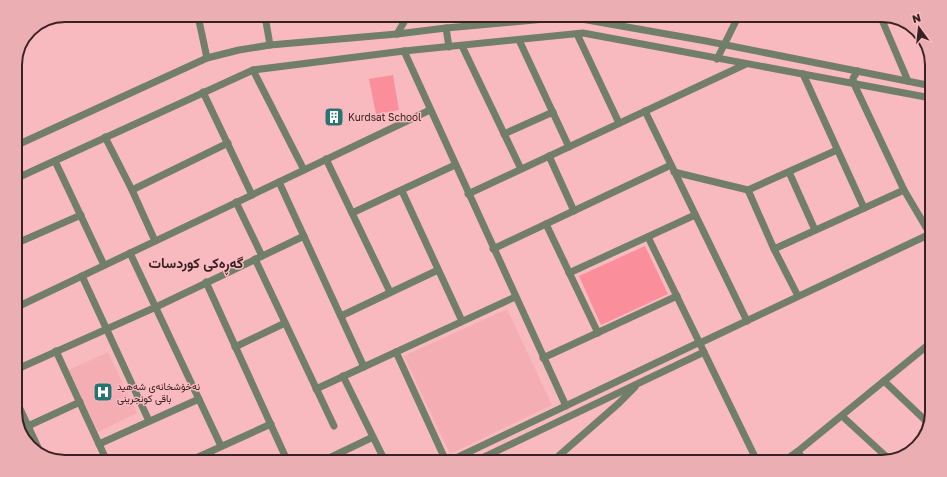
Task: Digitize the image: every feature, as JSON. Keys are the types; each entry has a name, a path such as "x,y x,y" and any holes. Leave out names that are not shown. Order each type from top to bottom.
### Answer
{"street":[{"path":"199,22 207,58"},
{"path":"266,22 270,45"},
{"path":"397,34 404,22"},
{"path":"22,143 207,58 239,50 270,45 397,34 489,22"},
{"path":"598,22 925,85"},
{"path":"717,59 735,22"},
{"path":"883,22 908,81"},
{"path":"446,28 449,47"},
{"path":"22,176 253,70 404,51 583,33 925,97"},
{"path":"577,34 620,123"},
{"path":"519,40 569,147"},
{"path":"462,46 521,169"},
{"path":"404,51 542,358 566,406"},
{"path":"468,194 746,64"},
{"path":"253,70 304,170"},
{"path":"858,71 854,76 854,84 904,190 925,226"},
{"path":"803,74 864,208"},
{"path":"203,92 252,194"},
{"path":"22,305 430,110"},
{"path":"645,111 747,321"},
{"path":"504,134 553,112"},
{"path":"105,137 132,190 155,241"},
{"path":"132,190 228,143"},
{"path":"493,249 574,211 673,169 748,190 837,150"},
{"path":"549,156 574,211"},
{"path":"326,159 390,292"},
{"path":"55,162 104,265"},
{"path":"352,213 455,165"},
{"path":"789,172 815,230"},
{"path":"279,182 364,367"},
{"path":"748,190 774,248 798,296"},
{"path":"774,248 904,190"},
{"path":"402,191 462,322"},
{"path":"236,202 262,256"},
{"path":"22,241 81,215"},
{"path":"570,273 695,215"},
{"path":"546,224 598,333"},
{"path":"22,367 56,350 156,307 304,236"},
{"path":"462,455 925,236"},
{"path":"648,237 754,455"},
{"path":"130,253 221,446"},
{"path":"255,259 334,426"},
{"path":"340,316 438,270"},
{"path":"82,276 149,421"},
{"path":"206,282 285,455"},
{"path":"542,358 677,296"},
{"path":"316,389 515,297"},
{"path":"236,346 285,323"},
{"path":"793,455 925,347"},
{"path":"56,350 104,455"},
{"path":"396,352 443,455"},
{"path":"488,455 704,352"},
{"path":"343,376 382,455"},
{"path":"884,381 925,420"},
{"path":"560,455 619,403 640,382"},
{"path":"99,444 199,399"},
{"path":"28,426 80,402"},
{"path":"22,413 36,443"},
{"path":"842,416 885,455"},
{"path":"202,455 271,424"},
{"path":"335,455 373,437"},
{"path":"797,452 800,455"}],"shaded area":[{"path":"393,75 399,110 376,114 369,79"},
{"path":"645,246 668,294 601,325 579,276"},
{"path":"507,309 552,405 450,454 404,356"},
{"name":"نەخۆشخانەی شەهید باقی کونجرینی","path":"108,352 137,413 98,432 69,370"}],"place":[{"name":"Kurdsat School","path":"334,117"},
{"name":"نەخۆشخانەی شەهید باقی کونجرینی","path":"103,392"}],"district":[{"name":"گەڕەکی کوردسات","path":"196,262"}]}
